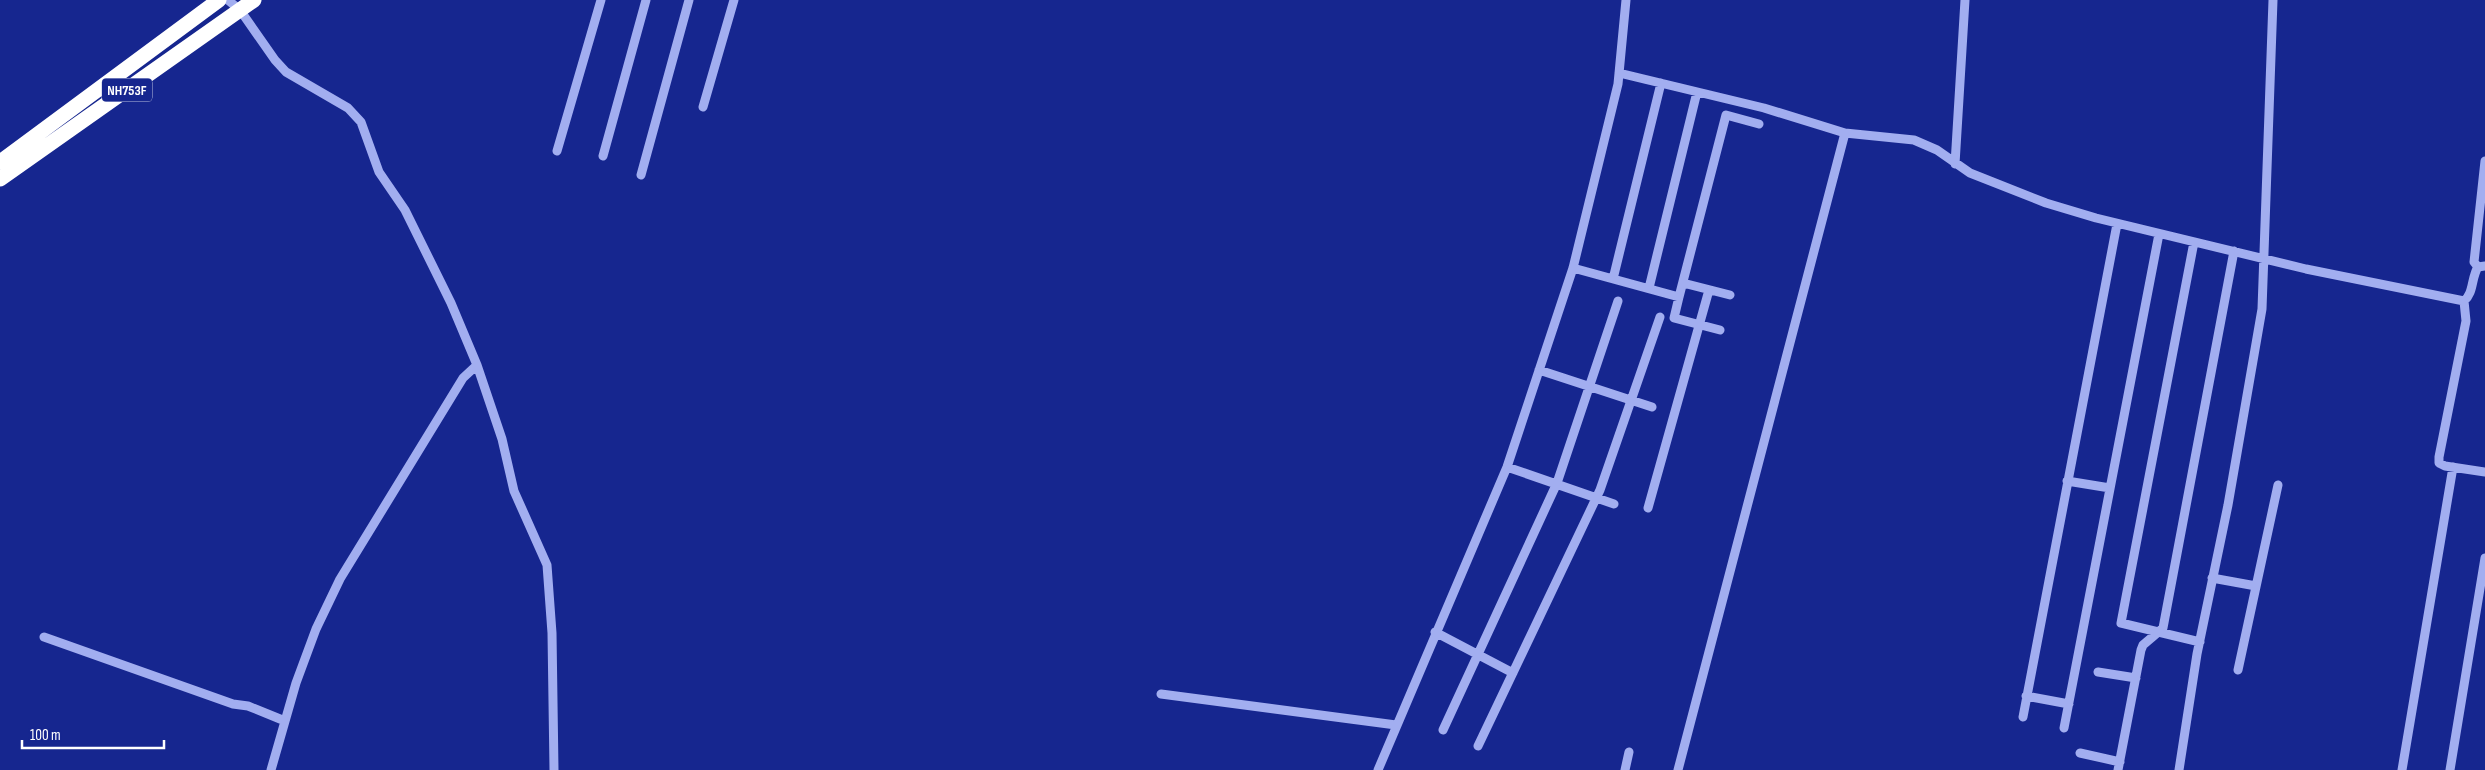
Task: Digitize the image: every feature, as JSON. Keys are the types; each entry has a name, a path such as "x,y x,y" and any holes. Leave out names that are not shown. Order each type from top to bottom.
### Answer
{"highway":[{"name":"NH753F","path":"0,162 219,0"},
{"name":"NH753F","path":"0,179 254,0"}],"street":[{"path":"228,0 240,10 275,60 286,72 348,108 361,122 379,172 405,210 426,248 477,365 502,439 514,491 547,565 552,632 554,770"},
{"path":"557,151 601,0"},
{"path":"603,156 646,0"},
{"path":"641,175 689,0"},
{"path":"703,107 734,0"},
{"path":"1378,770 1435,632 1507,467 1573,268 1592,196 1619,73 1626,0"},
{"path":"1955,164 1965,0"},
{"path":"2179,770 2200,642 2228,505 2262,309 2273,0"},
{"path":"1619,73 1764,108 1846,133 1914,140 1937,150 1970,173 2046,203 2117,224 2264,257 2306,269 2464,301"},
{"path":"1613,279 1661,83"},
{"path":"1649,288 1697,92"},
{"path":"1720,330 1674,318 1726,115 1759,124"},
{"path":"1678,770 1846,133"},
{"path":"2485,161 2474,262 2481,266 2474,273 2468,297 2464,301 2466,321 2438,457 2440,463 2485,472"},
{"path":"2023,716 2117,224"},
{"path":"2064,728 2159,234"},
{"path":"2194,242 2120,623 2200,642"},
{"path":"2080,753 2119,766 2143,645 2163,628 2234,251"},
{"path":"1573,268 1679,297"},
{"path":"1682,283 1730,294"},
{"path":"1648,508 1709,290"},
{"path":"1444,730 1556,484 1618,301"},
{"path":"1478,746 1596,498 1632,401 1660,317"},
{"path":"271,770 285,721 316,629 340,579 463,378 477,365"},
{"path":"1539,370 1652,408"},
{"path":"1507,467 1614,504"},
{"path":"2402,770 2453,467"},
{"path":"2067,481 2110,488"},
{"path":"2238,670 2278,485"},
{"path":"2450,770 2485,558"},
{"path":"2212,578 2256,586"},
{"path":"1435,632 1513,673"},
{"path":"44,637 233,704 248,706 285,721"},
{"path":"2098,672 2136,678"},
{"path":"1161,694 1396,725"},
{"path":"2026,696 2069,704"},
{"path":"1625,770 1629,752"}]}
